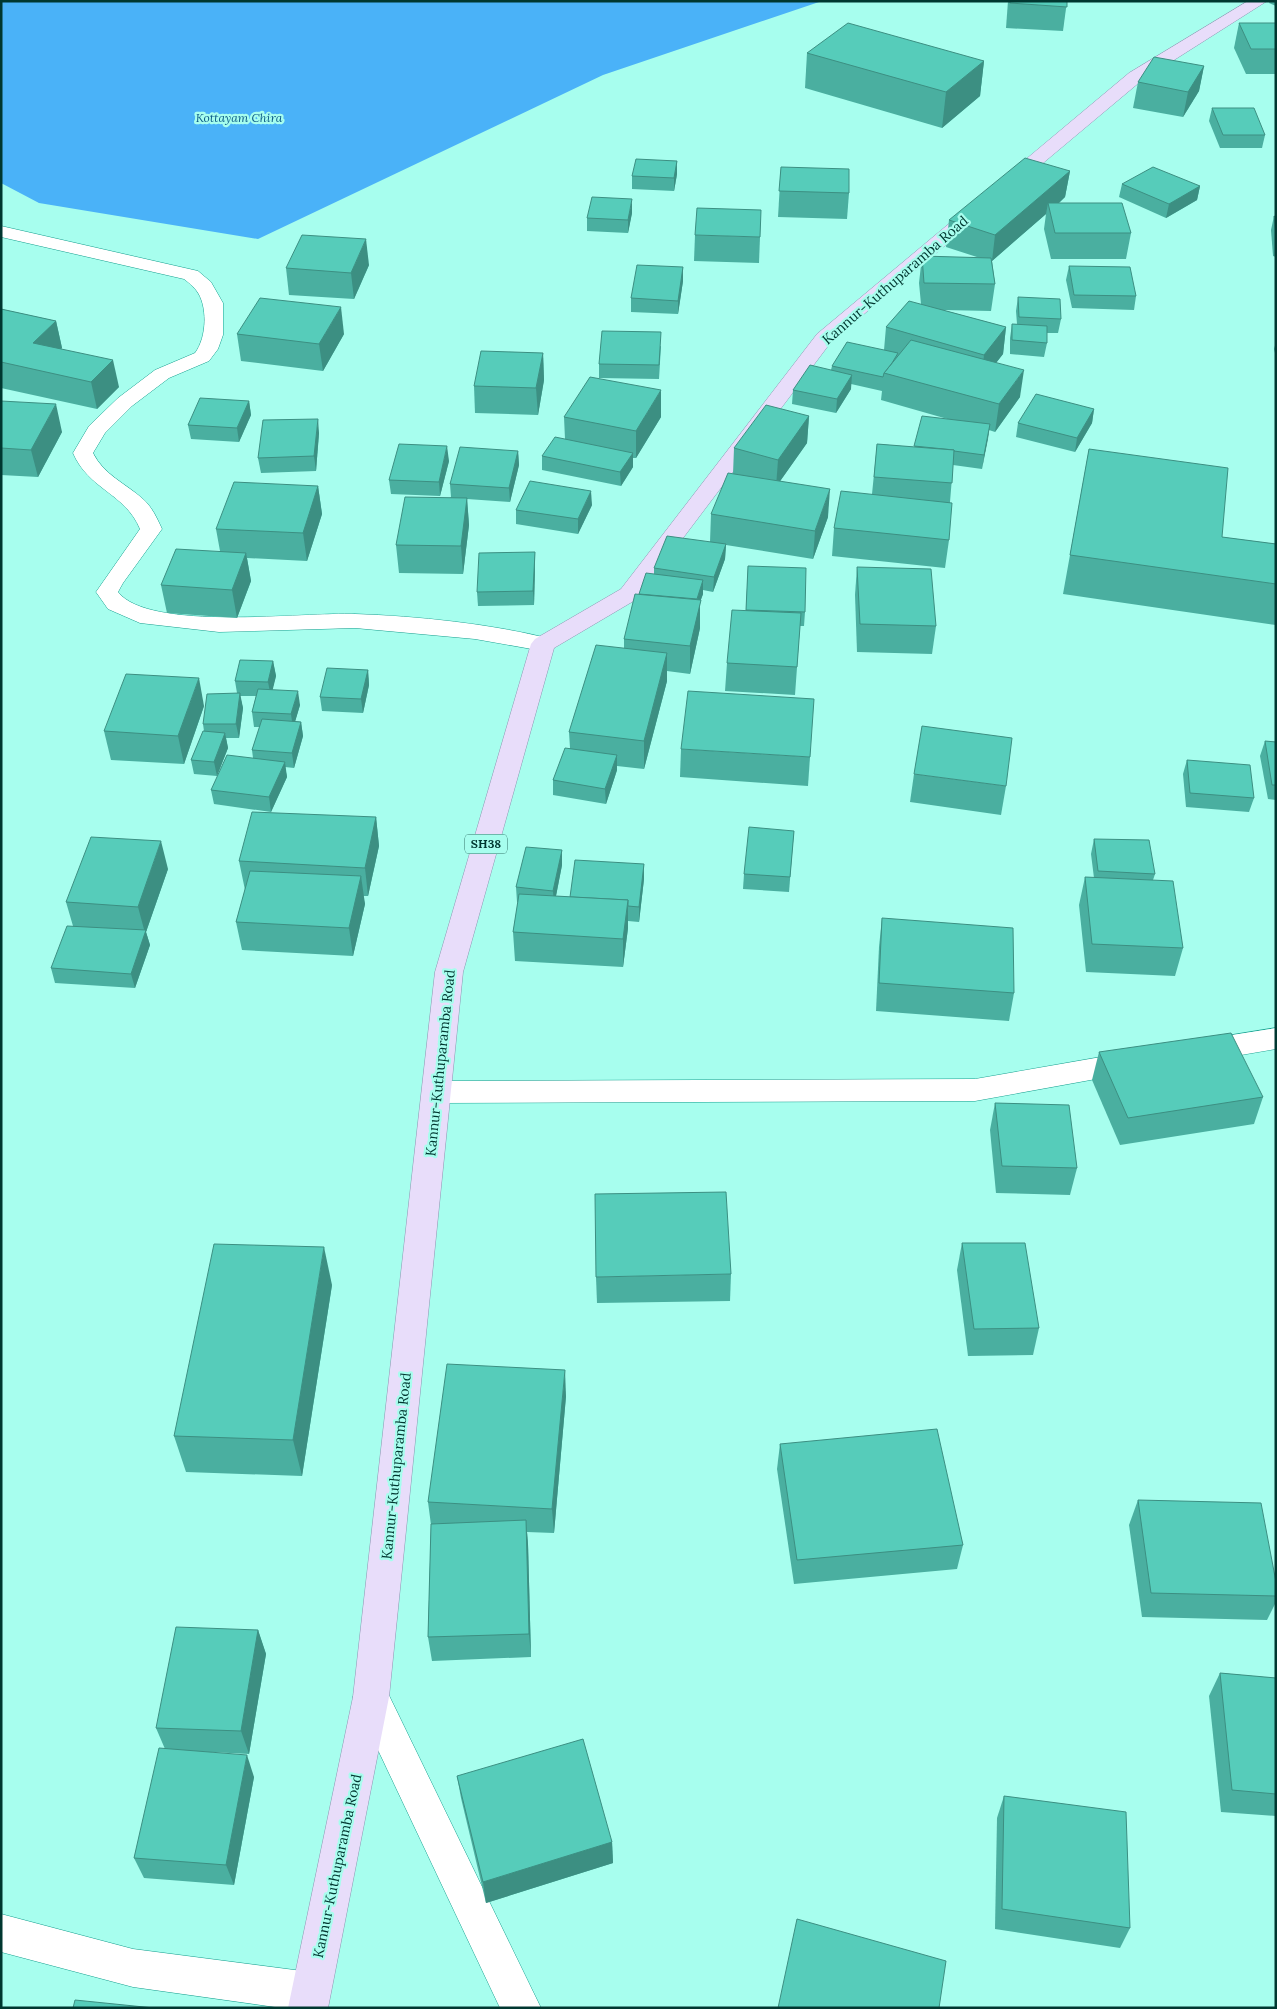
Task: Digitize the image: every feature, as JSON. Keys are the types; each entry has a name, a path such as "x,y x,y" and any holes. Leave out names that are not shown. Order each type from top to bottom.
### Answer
{"main road":[{"name":"Kannur-Kuthuparamba Road","path":"309,2000 371,1697 449,972 543,644 629,594 824,338 1135,77 1259,1"}],"street":[{"path":"1,231 191,275 204,286 213,303 213,335 208,350 202,357 162,374 125,402 96,430 83,453 87,466 100,478 124,492 148,515 151,528 144,543 114,576 107,592 116,604 140,616 219,625 355,621 475,632 543,644"},
{"path":"437,1092 975,1090 1276,1038"},
{"path":"371,1697 521,2008"},
{"path":"1,1933 133,1968 309,2000"}],"water":[{"name":"Kottayam Chira","path":"1,1 822,1 603,75 258,239 39,203 1,183"}],"building":[{"path":"1010,1 1067,1 1067,7 1010,3"},
{"path":"848,23 984,61 946,92 807,53"},
{"path":"1239,23 1276,23 1276,49 1251,49"},
{"path":"1154,57 1204,66 1188,92 1138,82"},
{"path":"1212,108 1254,108 1265,135 1223,135"},
{"path":"1025,158 1070,171 995,235 949,220"},
{"path":"636,159 677,161 674,178 632,176"},
{"path":"781,167 849,169 849,193 779,191"},
{"path":"1153,167 1200,186 1169,204 1122,184"},
{"path":"592,197 632,199 628,220 587,218"},
{"path":"1048,203 1122,203 1131,233 1055,233"},
{"path":"697,208 761,210 760,237 695,235"},
{"path":"1274,216 1276,217 1276,235"},
{"path":"302,235 366,239 351,273 286,268"},
{"path":"922,256 991,258 995,284 924,283"},
{"path":"637,265 683,267 678,301 631,298"},
{"path":"1069,266 1130,267 1136,296 1074,295"},
{"path":"1018,297 1060,299 1061,319 1019,317"},
{"path":"260,298 341,307 319,344 237,334"},
{"path":"909,301 1006,327 984,355 886,327"},
{"path":"1,309 56,321 33,343 113,360 91,382 1,362"},
{"path":"1012,324 1047,326 1047,343 1012,340"},
{"path":"602,331 661,332 659,365 599,364"},
{"path":"911,340 1024,370 999,404 884,373"},
{"path":"847,342 898,353 883,377 832,366"},
{"path":"481,351 543,353 536,388 474,386"},
{"path":"810,365 852,375 837,399 793,390"},
{"path":"590,377 661,390 636,431 564,417"},
{"path":"1036,394 1094,409 1077,438 1018,423"},
{"path":"200,398 249,401 237,428 188,425"},
{"path":"1,401 56,404 31,450 1,448"},
{"path":"766,405 809,416 778,460 734,448"},
{"path":"922,416 990,424 984,455 914,446"},
{"path":"318,419 314,456 258,458 263,420"},
{"path":"555,437 633,453 620,472 542,456"},
{"path":"399,444 447,446 439,482 389,480"},
{"path":"877,444 954,450 952,483 874,477"},
{"path":"460,447 518,451 509,488 450,484"},
{"path":"1089,449 1228,468 1222,537 1276,544 1276,584 1070,555"},
{"path":"728,473 830,489 815,531 711,514"},
{"path":"530,481 591,491 578,519 516,510"},
{"path":"234,482 318,486 303,533 216,529"},
{"path":"841,491 952,503 949,540 834,528"},
{"path":"405,497 467,498 461,546 396,545"},
{"path":"667,536 726,544 714,577 654,568"},
{"path":"176,549 246,553 232,590 161,585"},
{"path":"535,552 533,591 477,592 479,553"},
{"path":"748,566 806,568 805,612 746,610"},
{"path":"857,567 931,569 936,626 860,624"},
{"path":"646,573 703,580 697,599 639,594"},
{"path":"635,594 701,600 690,646 624,639"},
{"path":"732,610 801,613 797,667 727,663"},
{"path":"596,645 667,653 644,741 569,732"},
{"path":"240,660 273,661 268,682 235,681"},
{"path":"327,668 368,670 361,699 320,697"},
{"path":"126,674 199,678 178,736 104,731"},
{"path":"258,689 298,691 291,714 252,712"},
{"path":"688,691 814,699 810,757 681,749"},
{"path":"240,693 236,724 203,724 207,694"},
{"path":"262,719 301,722 292,753 252,750"},
{"path":"922,726 1012,738 1006,786 914,774"},
{"path":"203,731 225,733 214,762 191,760"},
{"path":"1265,741 1276,742 1276,785 1272,785"},
{"path":"565,748 617,755 605,789 553,780"},
{"path":"227,755 285,762 269,797 211,790"},
{"path":"1187,760 1250,765 1254,798 1190,793"},
{"path":"252,812 376,817 365,868 239,861"},
{"path":"749,827 794,831 790,877 744,874"},
{"path":"91,837 161,841 138,907 66,902"},
{"path":"1094,839 1149,840 1155,874 1098,871"},
{"path":"526,847 562,850 553,891 516,887"},
{"path":"575,860 644,864 639,907 628,906 628,900 570,897"},
{"path":"250,871 361,876 349,928 236,922"},
{"path":"1085,877 1173,881 1183,948 1092,944"},
{"path":"519,894 628,900 623,939 513,932"},
{"path":"882,918 1013,928 1014,993 879,983"},
{"path":"67,926 146,930 131,974 51,968"},
{"path":"1231,1033 1263,1097 1128,1118 1099,1052"},
{"path":"995,1103 1069,1105 1077,1168 1002,1166"},
{"path":"726,1192 731,1274 596,1277 595,1194"},
{"path":"962,1243 1025,1243 1039,1328 974,1329"},
{"path":"214,1244 324,1247 293,1440 174,1436"},
{"path":"447,1364 565,1370 552,1509 428,1502"},
{"path":"937,1429 963,1545 797,1560 780,1444"},
{"path":"1138,1500 1261,1503 1276,1582 1276,1596 1151,1593"},
{"path":"526,1520 529,1634 428,1637 431,1524"},
{"path":"176,1627 258,1630 241,1731 156,1728"},
{"path":"1220,1673 1276,1678 1276,1794 1232,1790"},
{"path":"583,1739 612,1842 483,1882 457,1776"},
{"path":"159,1748 247,1755 226,1865 134,1858"},
{"path":"1004,1796 1126,1812 1130,1928 1002,1909"},
{"path":"797,1919 946,1961 939,2008 778,2008"},
{"path":"75,2000 154,2008 73,2008"}]}
